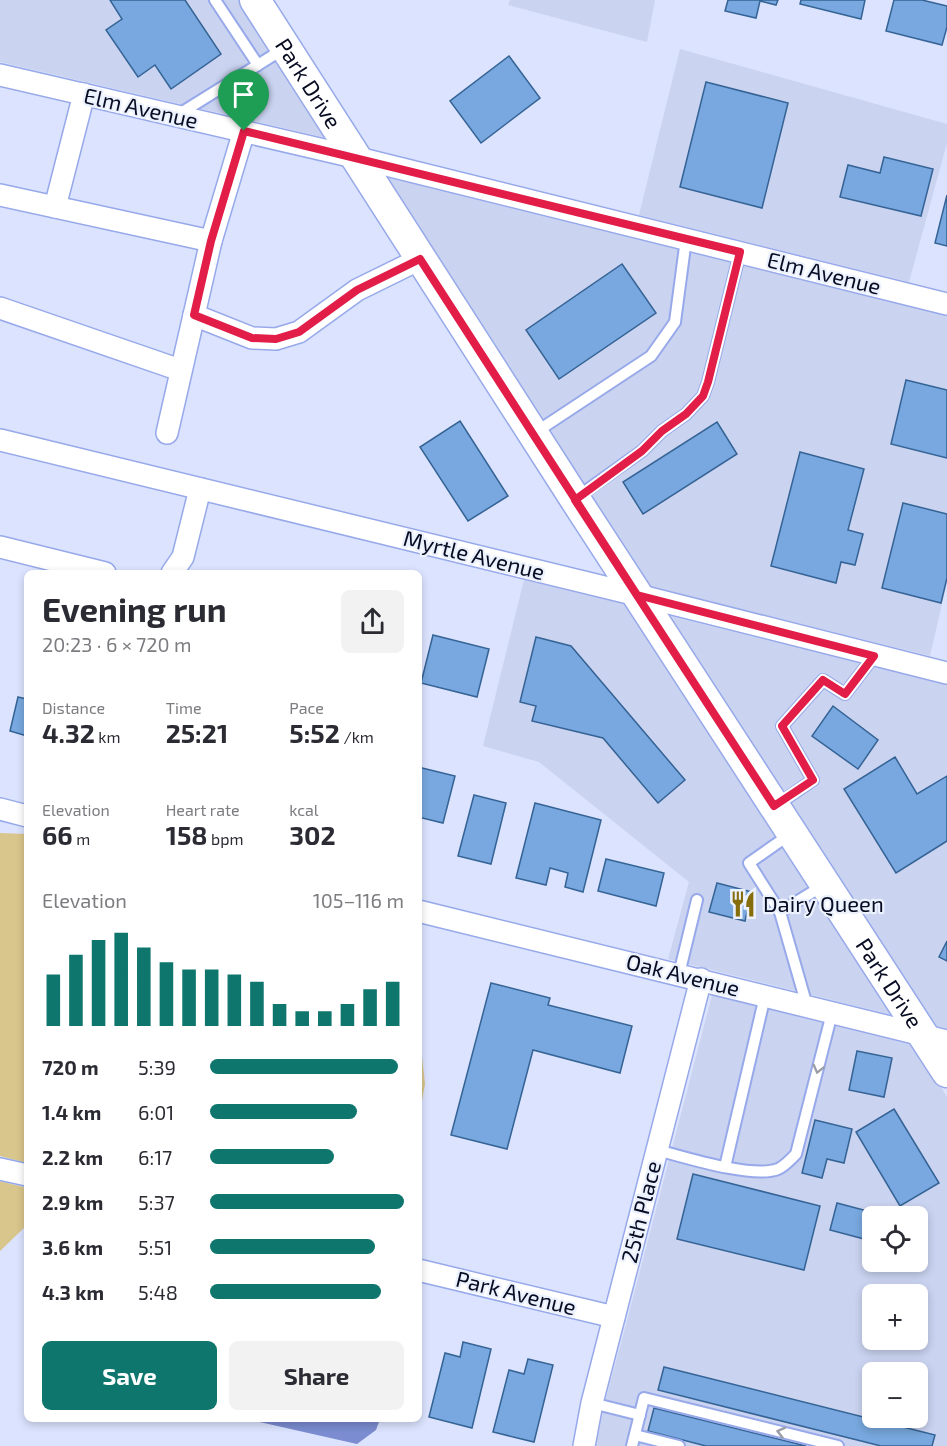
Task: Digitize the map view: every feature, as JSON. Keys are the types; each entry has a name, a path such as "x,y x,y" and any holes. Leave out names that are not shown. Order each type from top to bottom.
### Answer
{"street":[{"name":"Park Drive","path":"255,0 575,500 825,884 936,1038 947,1072"},
{"name":"Elm Avenue","path":"0,75 354,157 947,304"},
{"path":"56,207 84,94"},
{"path":"167,433 211,241 244,131"},
{"path":"0,195 211,241"},
{"path":"194,315 252,338 276,339 299,332 357,290 420,259"},
{"path":"0,308 180,370"},
{"name":"Myrtle Avenue","path":"0,440 637,595 947,674"},
{"path":"174,570 183,557 200,489"},
{"path":"0,547 93,570"},
{"path":"0,809 24,815"},
{"name":"Oak Avenue","path":"422,912 936,1038"},
{"name":"25th Place","path":"584,1446 592,1403 701,979"},
{"path":"0,1169 24,1174"},
{"name":"Park Avenue","path":"422,1271 614,1317"}],"lane":[{"path":"215,0 258,65"},
{"path":"176,116 285,48"},
{"path":"533,434 651,356 675,322 686,239"},
{"path":"575,500 642,451 662,431 686,414 703,396 740,252"},
{"path":"774,806 813,780 782,726 823,680 845,694 874,656"},
{"path":"792,833 749,863 780,912 807,1006"},
{"path":"780,912 825,884"},
{"path":"679,974 697,900"},
{"path":"725,1167 765,996"},
{"path":"657,1150 725,1167 762,1171 778,1169 796,1154 832,1013"},
{"path":"679,1446 633,1440 644,1398 838,1446"},
{"path":"592,1403 640,1414"}],"shaded area":[{"path":"0,0 240,0 327,138 0,62"},
{"path":"510,0 655,0 647,42 508,5"},
{"path":"680,49 947,124 947,143 909,282 639,215"},
{"path":"381,176 947,316 947,582 930,656 645,585"},
{"path":"524,580 628,605 896,1016 668,959 689,882 539,762 483,746"},
{"path":"665,615 947,684 947,1029 933,1025"},
{"path":"0,833 24,834 24,1162 0,1156"},
{"path":"712,995 916,1046 947,1097 947,1446 596,1446 601,1416"},
{"path":"422,1056 425,1084 422,1101"},
{"path":"0,1181 24,1187 24,1228 0,1251"}],"water":[{"path":"259,1422 379,1422 376,1430 357,1444"}],"building":[{"path":"110,0 185,0 221,54 171,89 155,65 138,77 106,30 122,19"},
{"path":"728,0 778,0 776,5 760,1 756,18 725,11"},
{"path":"801,0 865,0 861,19 800,4"},
{"path":"894,0 922,0 947,6 947,27 942,45 886,31"},
{"path":"509,56 540,98 481,143 450,101"},
{"path":"706,82 788,103 762,208 680,187"},
{"path":"884,157 933,169 921,216 840,197 848,165 880,173"},
{"path":"947,195 947,246 935,243"},
{"path":"622,264 656,313 559,379 526,330"},
{"path":"906,380 947,390 947,458 891,444"},
{"path":"460,421 508,496 468,521 420,447"},
{"path":"717,422 737,454 643,514 623,482"},
{"path":"800,452 864,469 848,530 863,534 855,565 841,562 836,583 771,566"},
{"path":"903,503 947,514 947,578 941,603 882,588"},
{"path":"433,635 489,649 477,697 422,683"},
{"path":"536,637 571,646 685,780 658,803 603,738 532,721 536,706 520,702"},
{"path":"18,697 24,698 24,735 10,731"},
{"path":"833,706 878,740 858,769 812,736"},
{"path":"895,757 917,794 947,776 947,841 896,873 844,789"},
{"path":"422,768 455,776 443,823 422,818"},
{"path":"474,795 506,803 491,864 458,856"},
{"path":"535,803 601,820 583,892 565,887 568,873 550,868 546,885 516,878"},
{"path":"606,859 664,873 656,906 598,891"},
{"path":"717,883 752,892 745,921 709,912"},
{"path":"947,941 947,961 939,957"},
{"path":"491,983 550,998 548,1005 632,1026 620,1073 533,1050 507,1149 451,1135"},
{"path":"857,1051 892,1058 884,1097 849,1090"},
{"path":"894,1109 939,1183 900,1206 856,1132"},
{"path":"815,1120 852,1129 844,1163 827,1159 822,1178 802,1173"},
{"path":"693,1174 820,1206 804,1270 677,1239"},
{"path":"837,1203 862,1210 862,1238 830,1230"},
{"path":"463,1342 491,1349 472,1428 429,1417 445,1353 460,1357"},
{"path":"528,1359 553,1365 534,1442 493,1432 509,1370 524,1374"},
{"path":"664,1367 862,1417 862,1428 907,1428 935,1435 932,1446 881,1446 658,1390"},
{"path":"654,1408 806,1446 706,1446 648,1431"}],"place":[{"name":"Dairy Queen","path":"743,904"}],"route":[{"path":"244,131 211,241 194,315 252,338 276,339 299,332 357,290 420,259 575,500 637,595 874,656 845,694 823,680 782,726 813,780 774,806 575,500 642,451 662,431 686,414 703,396 740,252 244,131"}]}
